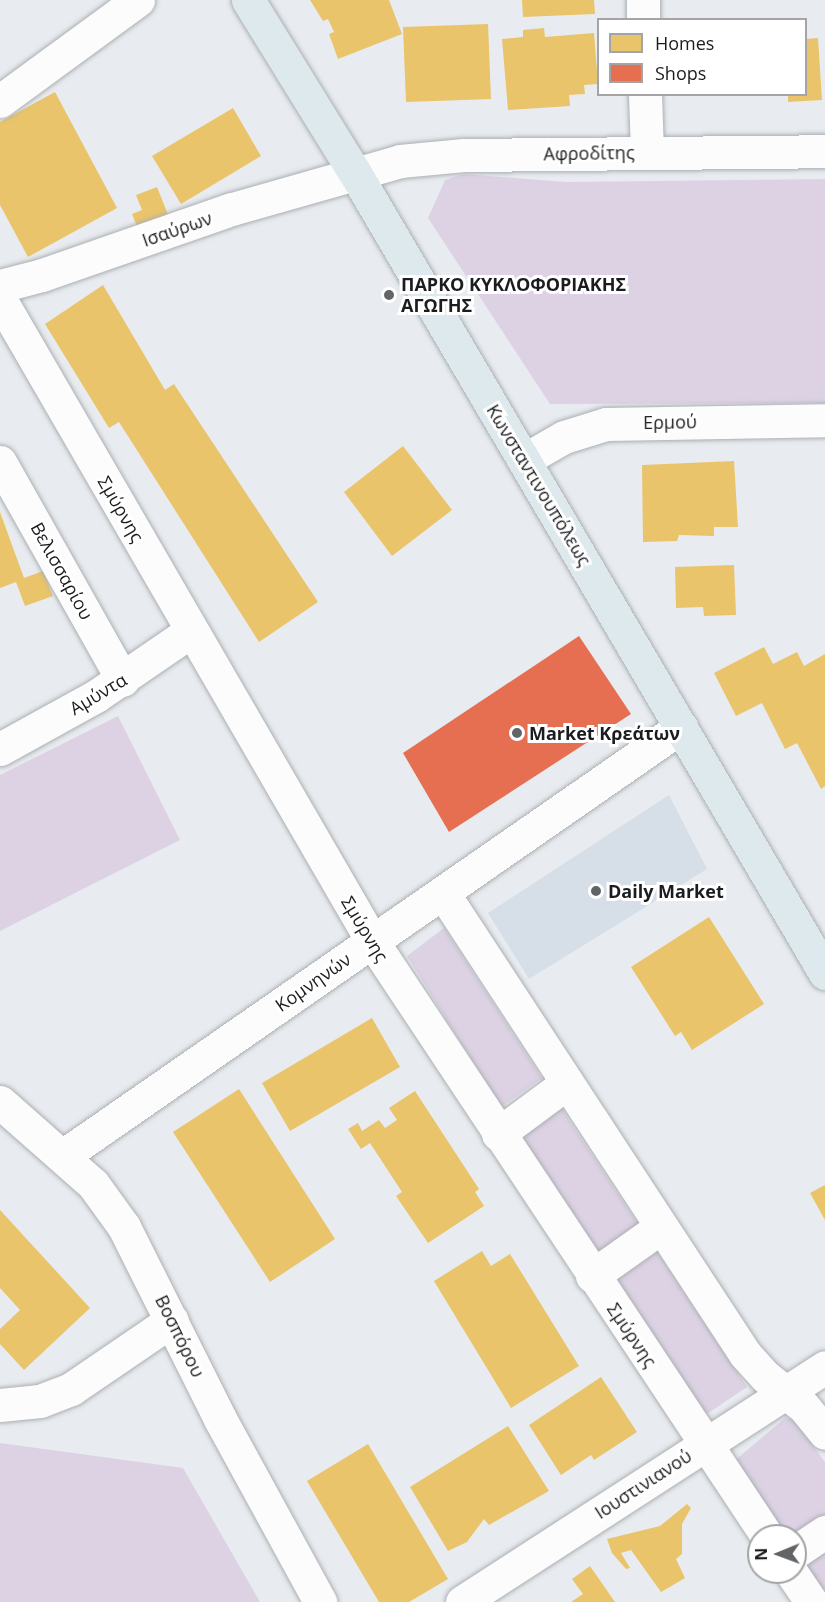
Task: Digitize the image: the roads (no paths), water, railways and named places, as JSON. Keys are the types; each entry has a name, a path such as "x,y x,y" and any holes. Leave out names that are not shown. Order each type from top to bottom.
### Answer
{"main road":[{"name":"Κωνσταντινουπόλεως","path":"248,0 355,173 825,973"}],"street":[{"path":"0,101 138,0"},
{"path":"643,0 643,18"},
{"path":"645,96 647,152"},
{"name":"Αφροδίτης","path":"355,173 434,157 825,151"},
{"name":"Ισαύρων","path":"0,286 355,173"},
{"name":"Σμύρνης","path":"0,299 372,942 759,1524"},
{"name":"Ερμού","path":"524,460 564,437 606,424 825,420"},
{"name":"Βελισσαρίου","path":"4,479 123,680"},
{"name":"Αμύντα","path":"0,749 123,680 191,631"},
{"name":"Κομνηνών","path":"64,1155 681,727"},
{"path":"443,893 745,1354 766,1377 786,1391 825,1433"},
{"path":"498,1134 567,1083"},
{"name":"Βοσπόρου","path":"0,1102 64,1155 93,1184 119,1220 172,1320 220,1419 320,1602"},
{"path":"592,1275 661,1227"},
{"path":"0,1406 40,1401 71,1389 172,1320"},
{"name":"Ιουστινιανού","path":"462,1602 825,1367"},
{"path":"807,1544 825,1532"},
{"path":"799,1584 811,1602"}],"place":[{"name":"ΠΑΡΚΟ ΚΥΚΛΟΦΟΡΙΑΚΗΣ ΑΓΩΓΗΣ","path":"389,295"},
{"name":"Market Κρεάτων","path":"517,733"},
{"name":"Daily Market","path":"596,891"}]}
